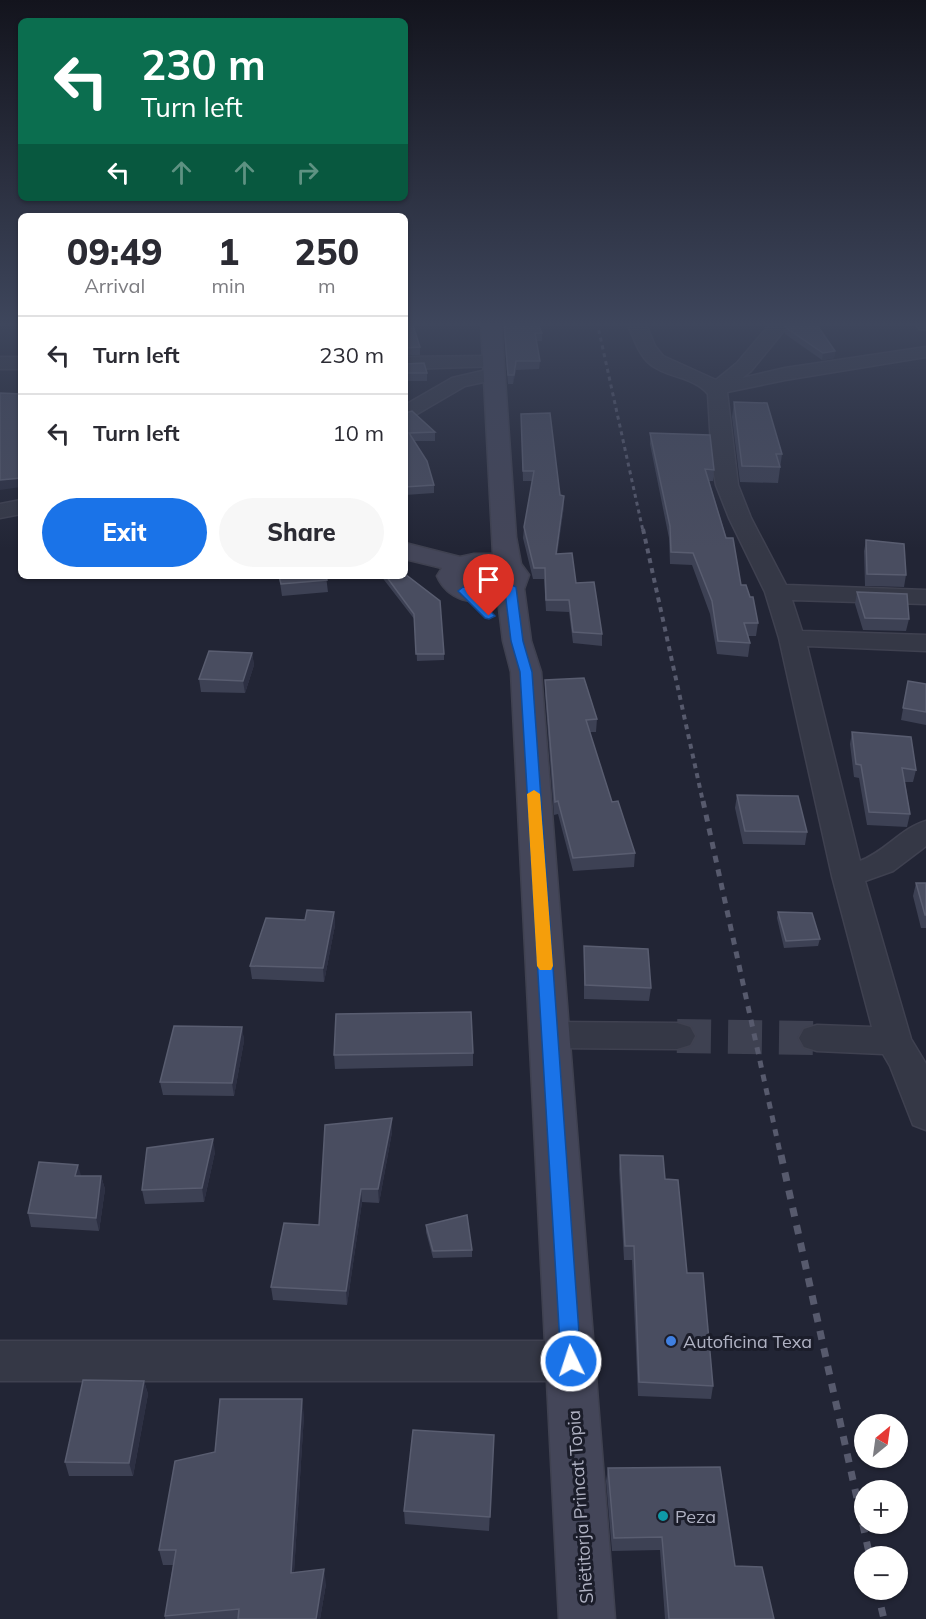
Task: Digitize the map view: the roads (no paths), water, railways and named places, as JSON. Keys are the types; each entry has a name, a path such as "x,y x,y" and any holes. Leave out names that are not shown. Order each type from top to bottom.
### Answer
{"main road":[{"name":"Shëtitorja Princat Topia","path":"496,398 503,537 517,641 526,672 587,1619"},
{"path":"462,575 503,537"},
{"path":"408,554 462,575 517,641"},
{"path":"462,575 491,562 509,577"}],"street":[{"path":"408,410 431,398"},
{"path":"719,398 723,464 727,485 740,518 777,592 792,638 848,876 909,1056 926,1115"},
{"path":"0,511 18,508"},
{"path":"777,592 926,597"},
{"path":"792,638 926,643"},
{"path":"848,876 882,864 911,845 926,831"},
{"path":"549,1035 677,1036"},
{"path":"818,1038 909,1056"},
{"path":"0,1361 571,1361"}],"tunnel":[{"path":"677,1036 817,1038"}],"railway":[{"path":"614,398 643,531"},
{"path":"643,529 703,802"},
{"path":"703,801 781,1157"},
{"path":"781,1155 868,1546"},
{"path":"879,1600 884,1619"}],"place":[{"name":"Autoficina Texa","path":"671,1341"},
{"name":"Peza","path":"663,1516"}]}
